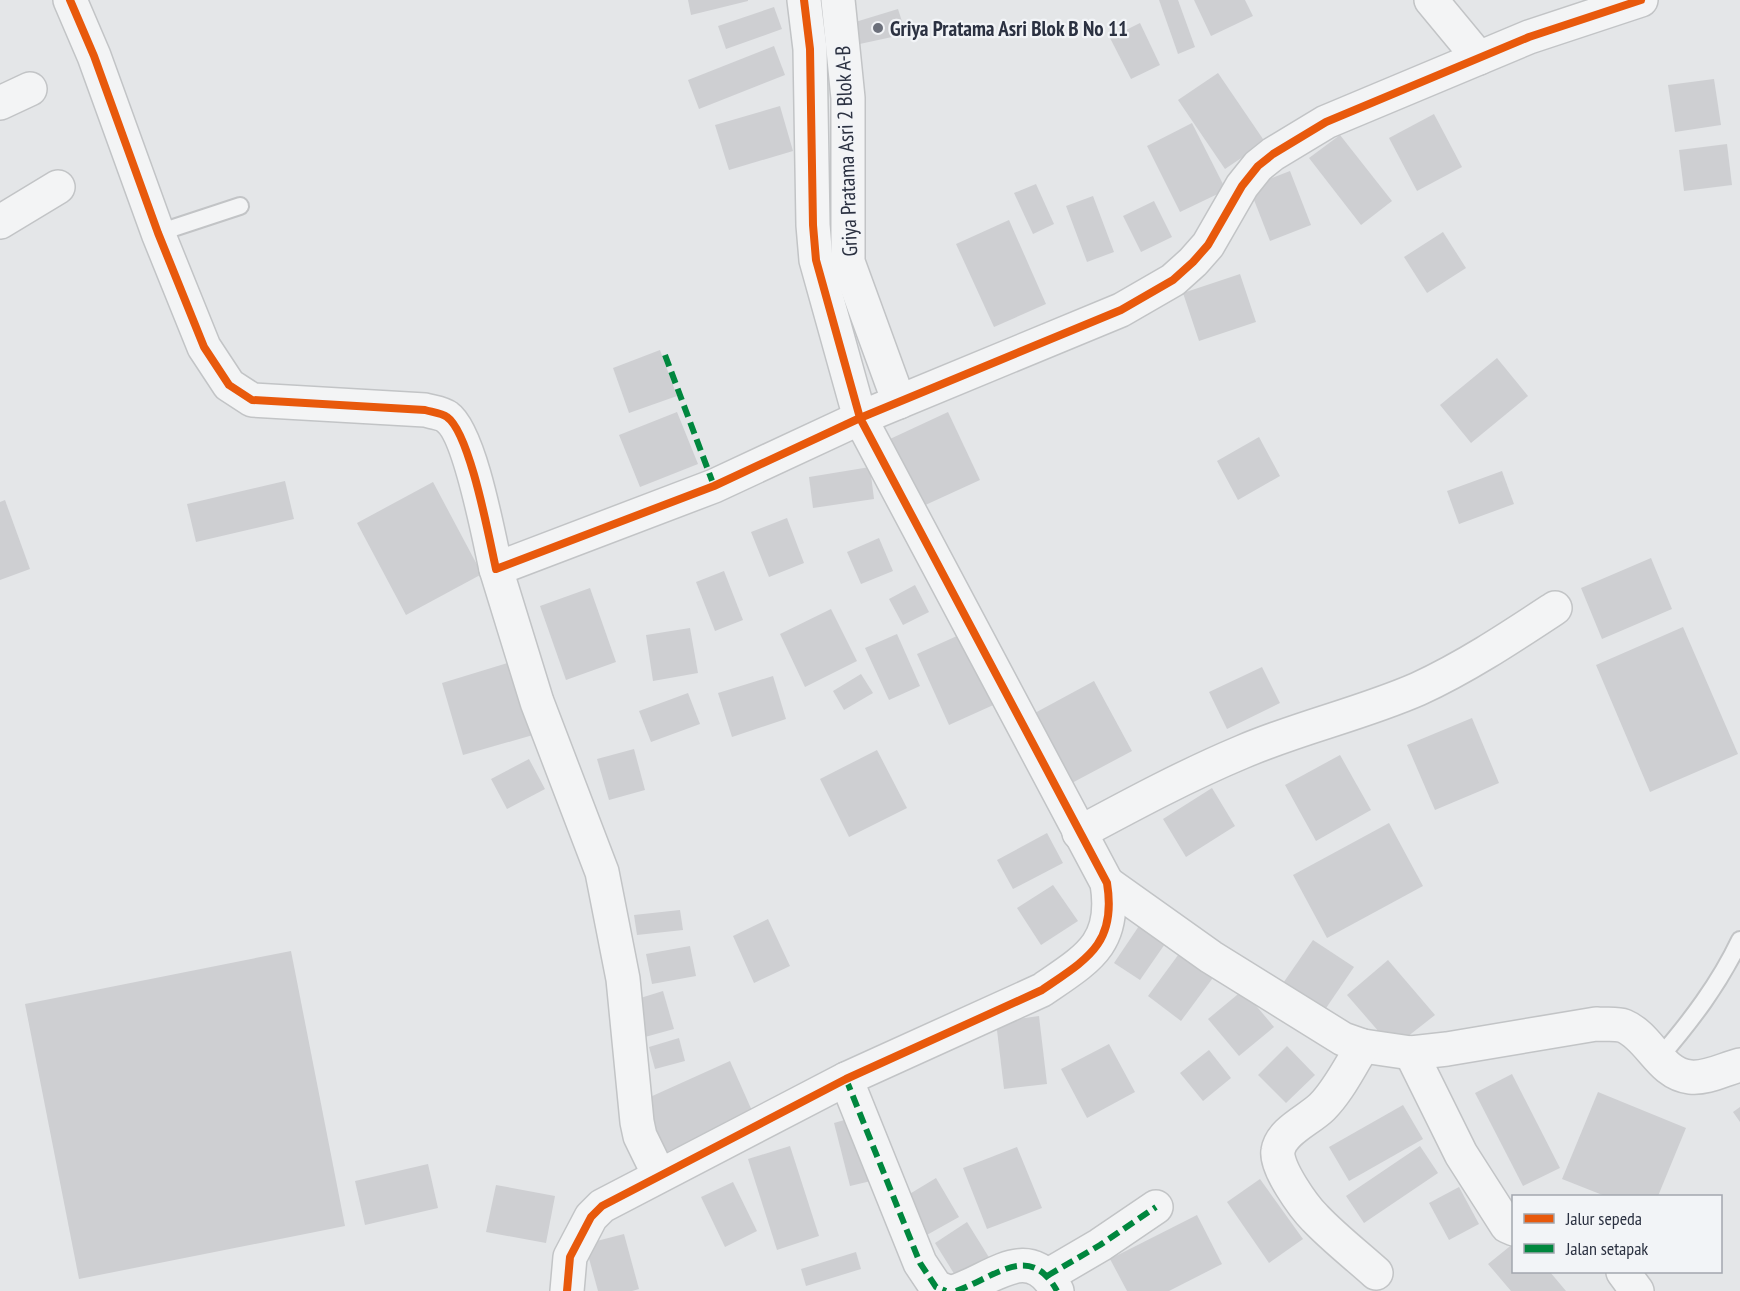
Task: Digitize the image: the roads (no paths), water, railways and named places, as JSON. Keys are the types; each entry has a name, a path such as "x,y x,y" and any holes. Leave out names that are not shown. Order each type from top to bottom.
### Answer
{"street":[{"path":"70,0 94,56 204,347 229,386 252,400 425,410 447,416 459,431 468,453 496,569 537,702 602,872 623,979 637,1122 640,1136 659,1175"},
{"path":"567,1291 570,1257 591,1217 602,1206 846,1079 1042,990 1072,970 1096,949 1106,931 1111,904 1107,883 860,418 816,260 813,225 810,49 804,0"},
{"name":"Griya Pratama Asri 2 Blok A-B","path":"838,0 849,98 848,262 898,402"},
{"path":"1431,0 1479,58"},
{"path":"496,569 714,486 860,418 1121,310 1162,286 1193,262 1208,245 1242,186 1258,166 1273,154 1326,122 1529,37 1641,0"},
{"path":"0,103 30,88"},
{"path":"0,222 58,187"},
{"path":"1080,833 1164,788 1242,752 1417,689 1485,653 1555,608"},
{"path":"1107,883 1211,957 1343,1039 1363,1046 1411,1053 1596,1024 1620,1025 1632,1031 1670,1070 1680,1075 1706,1076 1740,1065"},
{"path":"1363,1046 1323,1107 1289,1134 1278,1151 1282,1170 1314,1217 1376,1273"},
{"path":"1411,1053 1461,1154 1507,1226 1512,1228"},
{"path":"846,1079 920,1263 936,1287 946,1291"},
{"path":"956,1291 1020,1264 1032,1265 1052,1284 1100,1245 1156,1207"},
{"path":"1624,1273 1637,1291"}],"lane":[{"path":"159,233 240,206"},
{"path":"1659,1058 1708,998 1740,940"}],"place":[{"name":"Griya Pratama Asri Blok B No 11","path":"878,28"}]}
